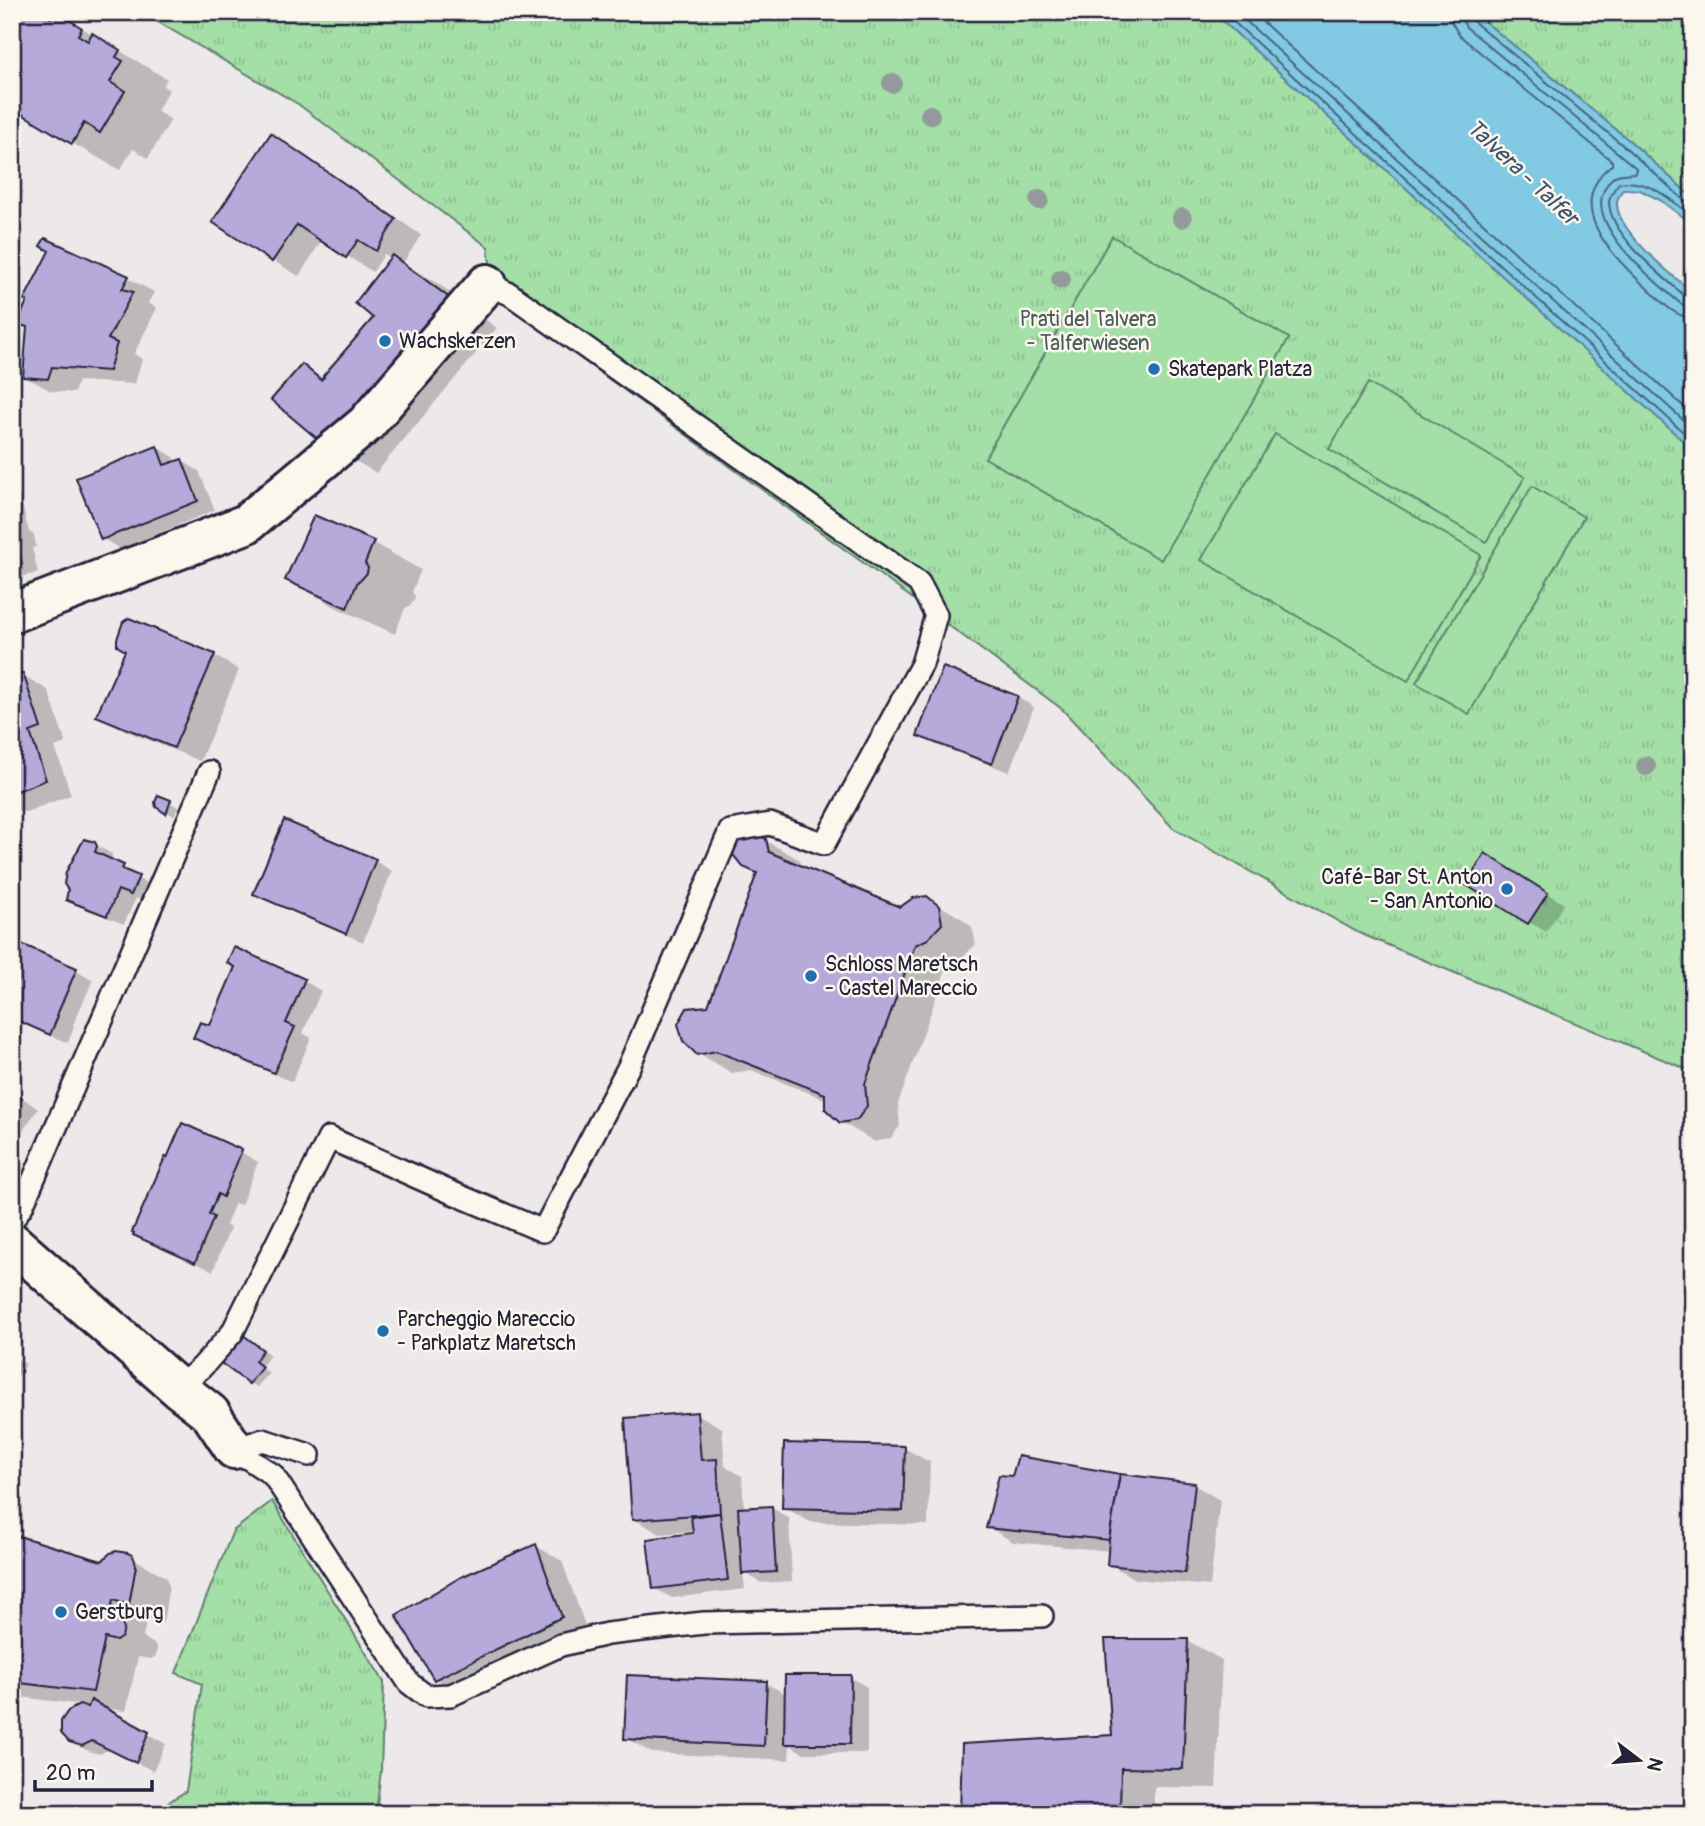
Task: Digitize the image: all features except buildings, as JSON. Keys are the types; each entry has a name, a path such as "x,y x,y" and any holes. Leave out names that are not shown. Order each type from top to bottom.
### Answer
{"street":[{"path":"12,613 246,524 366,424 487,284"},
{"path":"12,1242 210,1413 234,1449"}],"lane":[{"path":"178,1388 202,1367 232,1334 329,1138 543,1231 629,1066 730,831 770,824 824,844 922,664 936,615 919,583 510,294 487,284"},
{"path":"12,1221 22,1206 209,772"},
{"path":"234,1449 263,1440 309,1455"},
{"path":"234,1449 273,1475 409,1683 426,1696 451,1695 561,1646 607,1634 704,1623 1042,1616"}],"green space":[{"name":"Prati del Talvera - Talferwiesen","path":"141,12 1213,12 1693,450 1693,1072 1359,933 1173,828 1062,709 494,296 488,247 298,104"},
{"path":"1473,12 1693,12 1693,198 1630,141"},
{"name":"Skatepark Platza","path":"1112,236 1289,338 1161,560 985,458"},
{"path":"1368,383 1525,477 1486,542 1329,449"},
{"path":"1275,434 1481,555 1408,681 1201,560"},
{"path":"1532,486 1584,517 1469,714 1416,683"},
{"path":"272,1501 384,1682 381,1770 376,1814 173,1814 167,1803 186,1791 202,1684 176,1673 233,1531"}],"water":[{"name":"Talvera - Talfer","path":"1213,12 1473,12 1630,141 1693,198 1693,225 1660,200 1640,190 1623,189 1617,203 1620,216 1636,240 1693,293 1693,450"}],"place":[{"name":"Wachskerzen","path":"385,341"},
{"name":"Skatepark Platza","path":"1154,369"},
{"name":"Café-Bar St. Anton - San Antonio","path":"1507,889"},
{"name":"Schloss Maretsch - Castel Mareccio","path":"811,976"},
{"name":"Parcheggio Mareccio - Parkplatz Maretsch","path":"383,1331"},
{"name":"Gerstburg","path":"61,1612"}]}
